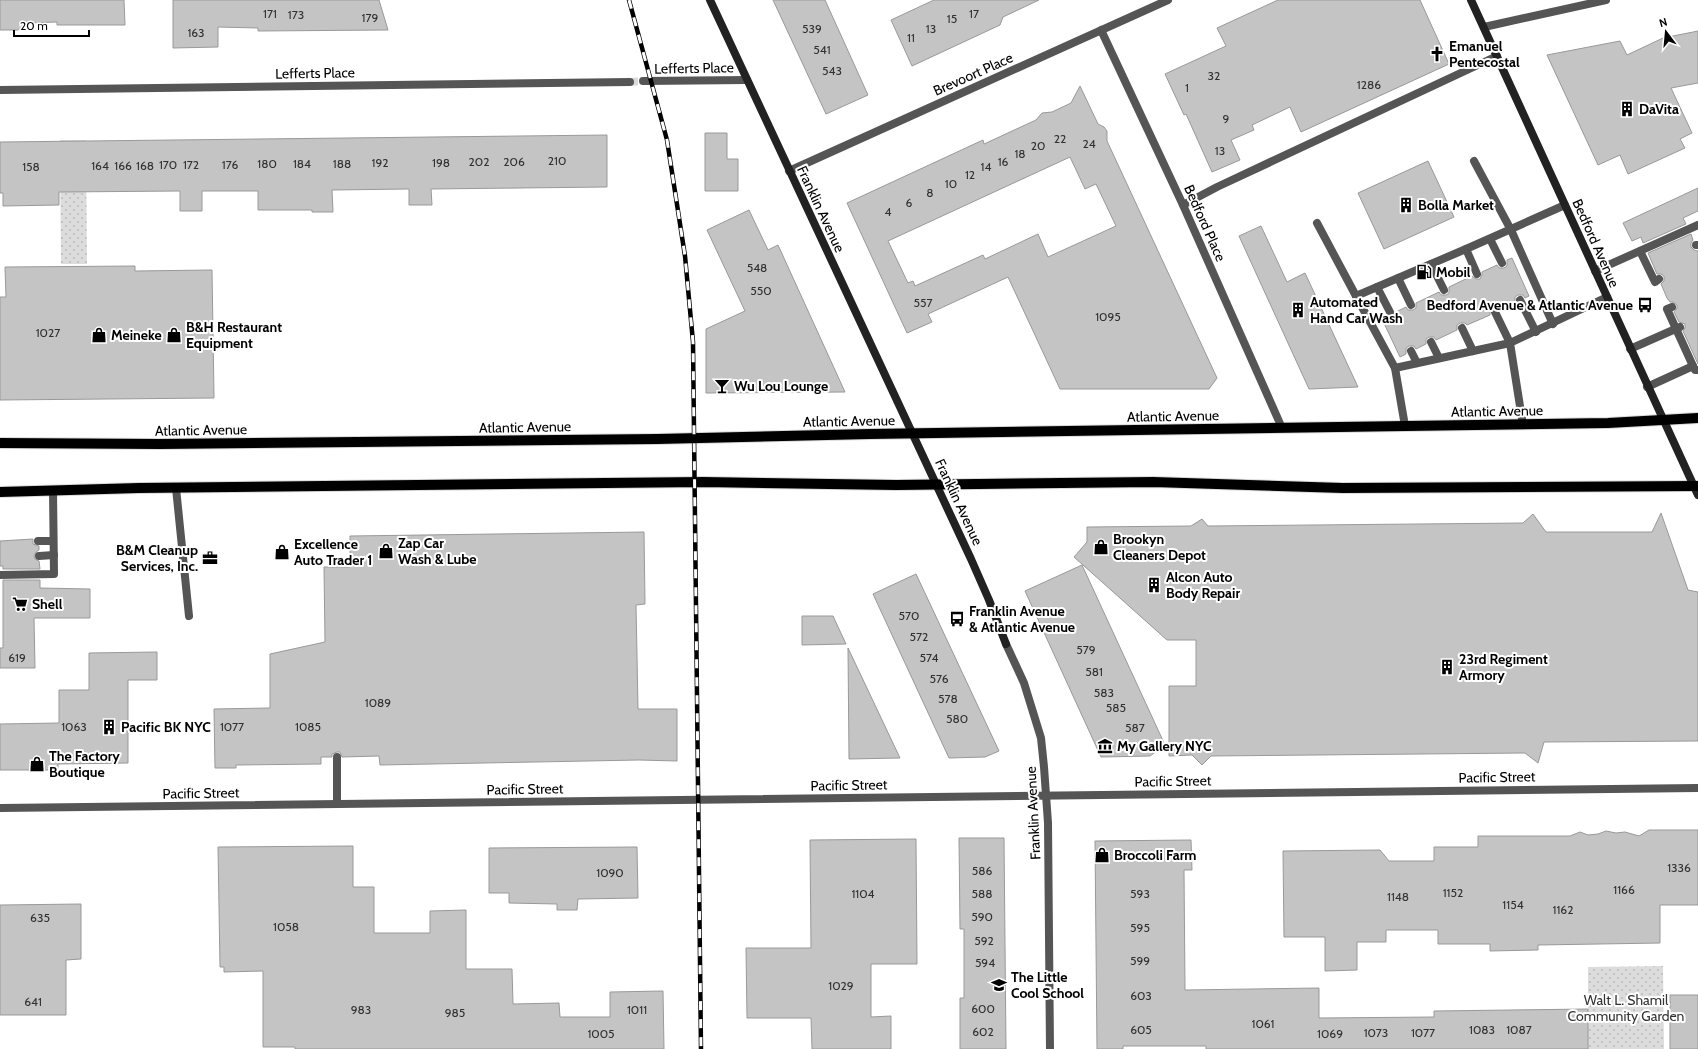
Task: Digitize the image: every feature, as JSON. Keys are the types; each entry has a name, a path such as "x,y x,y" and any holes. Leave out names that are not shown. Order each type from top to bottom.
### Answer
{"main road":[{"name":"Atlantic Avenue","path":"0,443 160,444 700,439 912,434 1523,425 1608,423 1698,418"},
{"path":"0,492 176,488 703,482 936,484 1154,482 1343,488 1696,486"}],"street":[{"name":"Franklin Avenue","path":"710,0 936,484 989,600 1006,644 1024,683 1041,738 1048,823 1050,1049"},
{"name":"Brevoort Place","path":"789,171 1168,0"},
{"name":"Bedford Avenue","path":"1471,0 1647,387 1696,486 1698,495"},
{"path":"1484,27 1606,0"},
{"name":"Bedford Place","path":"1101,30 1183,205 1282,428"},
{"path":"1183,205 1217,187 1497,56"},
{"name":"Lefferts Place","path":"643,81 747,80"},
{"name":"Lefferts Place","path":"0,90 630,82"},
{"path":"1474,161 1511,230 1554,324"},
{"path":"1356,296 1466,250 1565,205"},
{"path":"1317,223 1395,368 1405,426"},
{"path":"1595,272 1698,225"},
{"path":"1490,239 1502,263"},
{"path":"1466,250 1477,274"},
{"path":"1640,251 1650,266 1655,282 1659,280"},
{"path":"1431,264 1444,290"},
{"path":"1398,278 1411,305"},
{"path":"1377,287 1392,314"},
{"path":"1395,368 1510,343 1554,324 1607,298"},
{"path":"1520,300 1536,332"},
{"path":"1647,387 1696,368 1678,328 1667,309 1672,308"},
{"path":"1495,312 1510,343 1523,425"},
{"path":"1462,328 1473,351"},
{"path":"1630,349 1678,328"},
{"path":"1431,342 1439,358"},
{"path":"1411,352 1417,363"},
{"path":"176,488 189,616"},
{"path":"0,575 54,574 53,490"},
{"path":"38,541 53,541"},
{"path":"39,556 54,555"},
{"path":"337,757 337,804"},
{"name":"Pacific Street","path":"0,808 1698,788"}],"green space":[{"path":"60,140 86,140 87,264 61,264"},
{"name":"Walt L. Shamil Community Garden","path":"1663,966 1664,1049 1588,1049 1588,967"}],"building":[{"path":"0,0 124,0 125,25 57,25 57,22 27,23 21,30 0,30"},
{"path":"173,0 379,0 388,30 258,31 258,28 218,27 218,47 173,48"},
{"path":"773,0 825,0 868,95 826,114"},
{"path":"934,0 1039,0 1003,17 1000,25 912,66 891,20"},
{"path":"1278,0 1420,0 1449,64 1301,132 1290,107 1252,125 1254,130 1231,140 1240,160 1212,172 1186,114 1184,115 1165,74 1226,46 1217,28"},
{"name":"DaVita","path":"1698,31 1698,83 1671,88 1692,133 1680,139 1685,148 1628,174 1620,155 1598,165 1547,55 1620,41 1627,55 1663,38"},
{"path":"1080,86 1098,124 1104,127 1107,131 1107,141 1217,378 1209,389 1060,389 1008,277 928,314 932,322 907,333 847,203 983,140 984,144 1036,120 1042,113 1052,112 1071,103","holes":["1070,157 1085,189 1096,184 1116,226 1048,257 1038,234 985,259 983,255 915,286 913,281 908,283 888,241"]},
{"path":"705,133 727,133 727,159 738,159 738,191 705,191"},
{"path":"607,135 607,187 431,189 432,205 409,205 409,189 332,190 333,212 312,212 312,210 258,210 258,191 202,191 202,211 180,211 180,191 59,192 59,205 3,206 3,193 0,193 0,142"},
{"name":"Bolla Market","path":"1428,161 1454,217 1384,249 1358,193"},
{"path":"1698,188 1698,211 1683,218 1686,224 1643,243 1641,237 1632,241 1623,223"},
{"path":"749,210 768,250 778,245 845,392 706,393 706,329 745,311 707,230"},
{"name":"Automated Hand Car Wash","path":"1261,226 1287,282 1305,273 1358,387 1309,389 1239,236"},
{"path":"1691,234 1693,240 1691,247 1698,251 1698,364 1683,331 1685,324 1679,322 1674,312 1677,305 1670,302 1661,284 1664,281 1664,276 1657,274 1648,253"},
{"path":"1512,258 1529,296 1525,298 1523,295 1518,295 1515,297 1515,303 1500,310 1498,307 1493,307 1490,309 1490,315 1467,325 1465,323 1460,323 1457,325 1457,330 1436,340 1434,337 1429,337 1426,339 1426,344 1416,349 1414,346 1409,346 1406,348 1406,354 1400,357 1382,319 1386,317 1388,319 1393,319 1396,317 1396,312 1406,307 1408,310 1413,310 1416,308 1416,303 1439,292 1441,295 1446,295 1449,293 1449,287 1472,276 1476,279 1480,279 1482,272 1497,265 1499,268 1504,268 1507,266 1507,260"},
{"path":"135,266 135,271 212,270 214,398 0,400 0,297 6,297 5,267"},
{"name":"23rd Regiment Armory","path":"1661,513 1688,590 1698,592 1698,741 1544,742 1538,763 1525,753 1211,756 1202,765 1192,755 1169,756 1169,686 1196,686 1196,640 1167,640 1074,557 1087,542 1087,527 1191,526 1202,519 1208,526 1523,523 1533,514 1546,532 1652,532"},
{"path":"644,532 645,604 636,605 638,709 677,709 677,761 639,760 380,765 379,756 342,757 340,752 337,752 332,754 332,757 321,757 321,764 236,765 236,768 215,768 214,709 270,708 270,654 325,642 324,567 350,567 350,536"},
{"name":"Shell","path":"33,539 33,544 39,546 39,550 34,556 35,559 39,561 40,569 3,569 3,566 0,566 0,541"},
{"path":"1082,565 1165,745 1150,756 1101,757 1025,591"},
{"path":"916,574 999,751 985,757 949,758 873,594"},
{"path":"3,580 40,580 40,588 90,589 90,618 34,618 35,668 0,668 0,648 3,648"},
{"path":"802,616 833,616 846,644 802,645"},
{"path":"848,648 900,758 849,759"},
{"path":"157,652 157,680 128,680 128,763 58,764 58,770 0,770 0,724 59,723 59,690 89,690 89,653"},
{"path":"1649,830 1698,830 1698,905 1660,905 1660,943 1538,945 1538,950 1490,951 1490,944 1438,944 1438,930 1386,930 1386,942 1357,942 1357,970 1325,971 1325,937 1284,937 1283,851 1380,850 1389,861 1434,861 1434,847 1478,847 1478,836 1570,836 1580,832 1588,835 1606,831 1616,833 1625,832 1639,836"},
{"path":"959,838 1004,838 1006,1049 960,1049 960,998 964,998 964,929 960,929"},
{"path":"916,839 917,964 871,964 871,1017 891,1016 891,1049 812,1049 811,1018 747,1018 746,948 811,948 810,840"},
{"path":"1191,840 1192,870 1184,870 1185,990 1319,988 1319,1018 1434,1017 1434,1011 1588,1009 1588,1049 1206,1049 1206,1046 1123,1046 1123,1049 1097,1049 1095,841"},
{"path":"353,846 353,887 374,887 374,933 430,933 430,911 466,910 466,969 512,969 513,1004 559,1003 560,1017 610,1017 610,992 663,991 664,1049 295,1049 295,1047 263,1047 263,971 224,972 224,967 220,967 218,847"},
{"path":"637,847 638,898 578,899 577,910 557,910 557,904 509,903 509,893 489,893 489,848"},
{"path":"81,904 81,959 66,960 66,1015 0,1015 0,905"},
{"path":"1670,995 1698,995 1698,1049 1670,1049"}],"tunnel":[{"path":"630,82 643,81"}],"railway":[{"path":"629,0 667,140 685,256 693,342 701,1049"}],"place":[{"name":"Emanuel Pentecostal","path":"1437,54"},
{"name":"DaVita","path":"1627,109"},
{"name":"Bolla Market","path":"1406,205"},
{"name":"Mobil","path":"1424,272"},
{"name":"Bedford Avenue & Atlantic Avenue","path":"1645,305"},
{"name":"Automated Hand Car Wash","path":"1298,310"},
{"name":"Meineke","path":"99,335"},
{"name":"B&H Restaurant Equipment","path":"174,335"},
{"name":"Wu Lou Lounge","path":"722,386"},
{"name":"Brookyn Cleaners Depot","path":"1101,547"},
{"name":"Zap Car Wash & Lube","path":"386,551"},
{"name":"Excellence Auto Trader 1","path":"282,552"},
{"name":"B&M Cleanup Services, Inc.","path":"210,558"},
{"name":"Alcon Auto Body Repair","path":"1154,585"},
{"name":"Shell","path":"20,604"},
{"name":"Franklin Avenue & Atlantic Avenue","path":"957,619"},
{"name":"23rd Regiment Armory","path":"1447,667"},
{"name":"Pacific BK NYC","path":"109,727"},
{"name":"My Gallery NYC","path":"1105,746"},
{"name":"The Factory Boutique","path":"37,764"},
{"name":"Broccoli Farm","path":"1102,855"},
{"name":"The Little Cool School","path":"999,985"}]}
